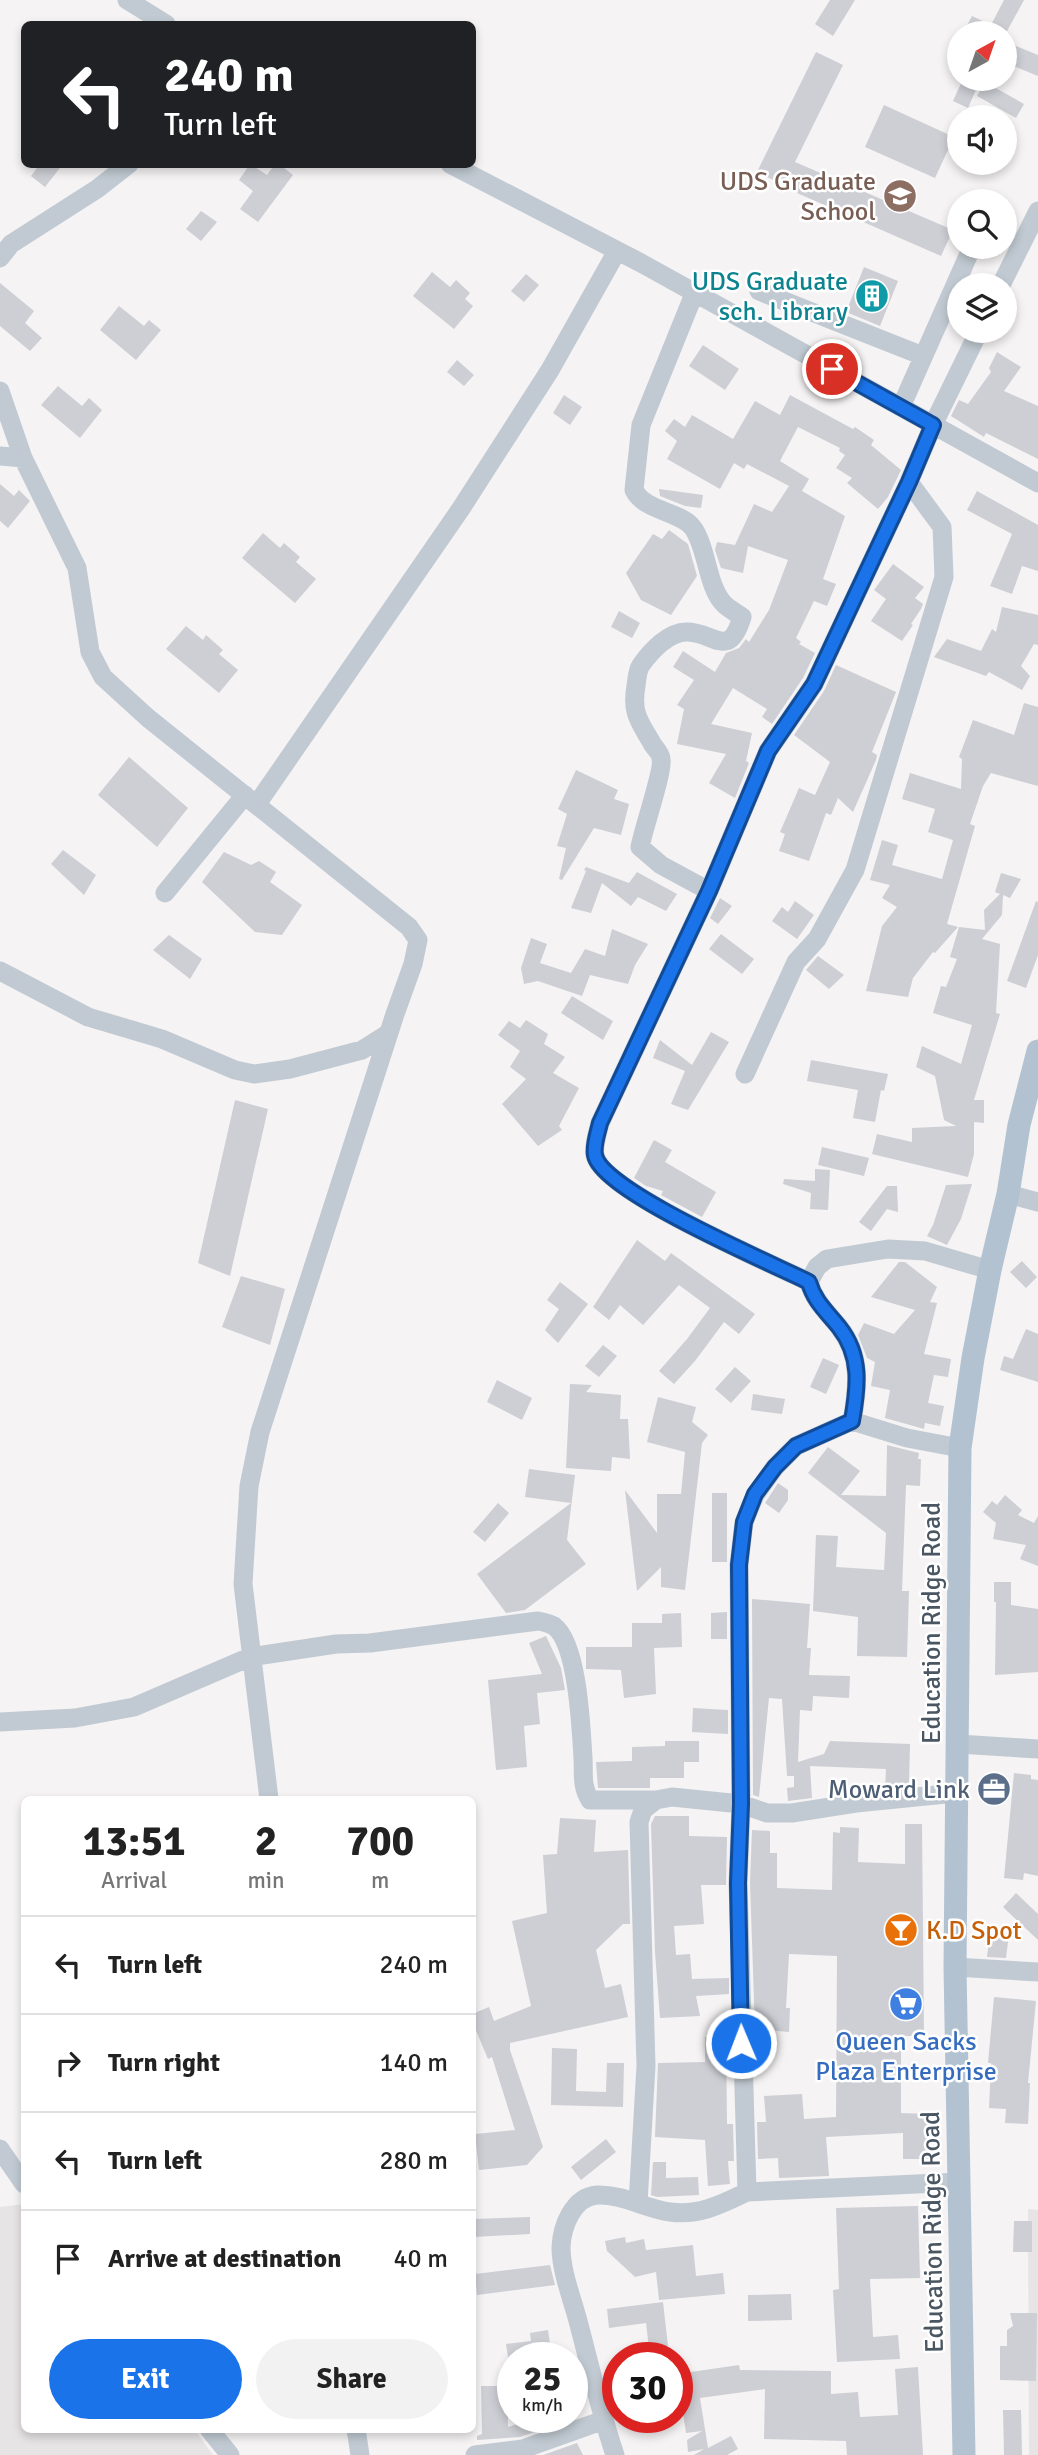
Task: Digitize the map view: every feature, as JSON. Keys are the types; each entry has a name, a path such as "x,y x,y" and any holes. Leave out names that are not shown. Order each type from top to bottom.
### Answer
{"main road":[{"name":"Education Ridge Road","path":"964,2455 955,1967 960,1448 973,1358 990,1270 1008,1194 1019,1125 1038,1051"}],"street":[{"path":"127,0 161,21"},
{"path":"0,258 11,244 97,189 124,168"},
{"path":"458,168 617,251 1038,483"},
{"path":"1007,273 1038,211"},
{"path":"165,893 251,800 462,507 550,370 617,251"},
{"path":"901,407 967,259"},
{"path":"759,291 923,356"},
{"path":"694,294 641,425 634,489 638,497 647,503 692,525 718,593 724,604 742,617 737,634 727,641 717,641 687,632 662,641 639,667 634,696 635,713 662,757 640,847 661,865 709,891"},
{"path":"809,1282 661,1210 603,1170 595,1155 600,1123 709,891 768,751 814,684 973,343"},
{"path":"0,391 23,458 77,568 90,652 103,677 148,718 409,927 418,940 413,964 260,1432 249,1486 243,1584 269,1796"},
{"path":"0,456 23,458"},
{"path":"745,1074 796,962 817,939 855,870 944,578 942,527 909,482"},
{"path":"0,971 88,1017 162,1039 235,1070 254,1074 290,1069 362,1050 389,1033"},
{"path":"1008,1194 1038,1202"},
{"path":"852,1421 858,1386 856,1357 841,1330 812,1294 809,1282 817,1268 827,1259 888,1248 925,1251 990,1270"},
{"path":"747,2192 738,1897 741,1804 739,1565 744,1522 755,1494 775,1467 796,1446 852,1421 907,1438 960,1448"},
{"path":"0,1722 75,1718 134,1706 250,1657 335,1644 370,1643 538,1622 552,1624 560,1633 572,1662 580,1716 583,1788 590,1800 656,1800 672,1797 741,1804 767,1813 956,1793"},
{"path":"958,1744 1038,1749"},
{"path":"638,2203 646,2066 639,1822 643,1810 656,1800"},
{"path":"955,1967 1038,1972"},
{"path":"0,2149 21,2180"},
{"path":"602,2413 566,2278 561,2247 568,2217 582,2199 596,2195 617,2197 670,2212 704,2211 747,2192 959,2182"},
{"path":"475,2455 523,2449 602,2421"},
{"path":"212,2433 230,2455"},
{"path":"357,2433 360,2455"},
{"path":"608,2433 615,2455"}],"shaded area":[{"path":"21,2204 21,2433 197,2433 213,2455 0,2455 0,2207"},
{"path":"1028,2209 1038,2210 1038,2455 1029,2455"}],"building":[{"path":"830,0 855,0 833,36 815,24"},
{"path":"1004,0 1024,0 1013,21 993,21"},
{"path":"972,16 983,21 969,21"},
{"path":"1017,46 1038,55 1038,76 1017,67"},
{"path":"816,52 843,65 795,162 947,227 947,243 941,256 797,193 757,172"},
{"path":"958,91 975,91 969,105 953,101"},
{"path":"980,91 1001,91 1024,104 1017,116 1017,105 993,105 977,96"},
{"path":"884,105 947,134 947,152 935,178 865,147"},
{"path":"37,168 60,168 45,187 31,176"},
{"path":"247,168 256,168 267,175 272,168 284,168 293,175 258,222 240,209 253,191 239,180"},
{"path":"201,211 217,222 201,241 186,229"},
{"name":"UDS Graduate sch. Library","path":"864,267 898,281 880,326 846,312"},
{"path":"432,272 450,287 456,280 470,293 465,299 473,306 454,329 413,296"},
{"path":"526,274 539,285 524,302 511,291"},
{"path":"0,283 34,311 25,323 42,338 30,351 0,326"},
{"path":"119,306 144,326 149,320 161,330 136,360 100,330"},
{"path":"703,345 739,369 725,390 689,366"},
{"path":"997,352 1021,367 1004,391 1038,406 1038,459 986,433 984,437 951,416 959,400 968,404 991,372 989,368"},
{"path":"457,360 474,375 464,386 447,372"},
{"path":"58,386 82,406 89,398 102,410 80,438 41,405"},
{"path":"564,395 582,407 570,425 553,413"},
{"path":"790,395 853,429 855,427 874,440 871,445 901,470 888,497 878,509 847,483 852,478 836,468 845,455 839,451 840,448 798,427 780,461 809,479 802,491 845,516 823,579 836,584 827,606 814,601 796,638 801,642 799,644 815,653 803,678 772,724 762,717 767,709 733,688 711,724 752,733 746,761 749,763 735,798 709,783 726,754 677,744 684,709 677,705 694,680 673,667 683,651 715,672 726,653 739,648 746,639 749,642 769,610 788,560 748,546 743,573 721,568 715,550 717,542 735,545 754,504 772,512 789,486 747,464 744,469 734,463 720,489 667,459 677,441 665,431 674,419 685,427 692,415 733,439 755,401 780,415"},
{"path":"0,484 14,496 19,490 30,501 8,528 0,521"},
{"path":"659,489 703,495 701,508 685,506 660,496"},
{"path":"977,491 1038,525 1038,571 1022,566 1012,594 990,586 1012,534 967,510"},
{"path":"669,530 688,544 697,576 671,615 641,600 626,573 653,534 662,539"},
{"path":"263,533 280,548 284,543 300,557 296,562 316,579 295,603 242,558"},
{"path":"893,564 924,587 915,598 923,604 921,609 902,641 871,621 886,599 874,590"},
{"path":"1002,607 1038,615 1038,645 1034,644 1021,666 1030,676 1022,690 989,672 986,676 934,657 947,639 981,651 992,629 996,632"},
{"path":"619,611 640,623 632,638 611,627"},
{"path":"186,626 203,640 206,635 223,650 219,654 238,670 219,693 166,649"},
{"path":"836,665 896,692 872,752 877,755 876,760 853,812 838,798 831,815 826,813 809,861 779,851 785,834 780,832 799,788 815,795 830,762 794,735 824,691"},
{"path":"1024,703 1038,707 1038,786 991,773 983,786 970,824 975,826 947,924 958,927 935,953 933,952 913,978 908,997 866,991 882,926 897,907 882,898 890,885 870,880 882,840 898,845 892,865 942,879 953,840 928,832 935,809 902,799 910,773 961,789 962,759 959,757 973,720 1014,735"},
{"path":"129,757 188,808 157,847 98,795"},
{"path":"576,770 618,790 614,799 629,804 621,835 594,828 562,880 559,879 566,848 557,846 567,814 558,809"},
{"path":"63,850 96,875 84,895 51,864"},
{"path":"224,852 251,865 259,861 276,872 270,882 302,905 282,935 255,932 202,882"},
{"path":"586,867 629,883 637,872 677,894 666,911 638,897 631,906 602,883 591,913 571,908"},
{"path":"1001,873 1021,879 1010,898 1003,895 1002,915 982,939 1000,944 996,1013 1000,1014 974,1100 984,1100 984,1123 974,1122 974,1154 968,1177 872,1154 877,1134 912,1142 912,1128 956,1126 944,1120 935,1076 916,1067 922,1046 961,1064 972,1025 933,1013 941,986 946,987 957,959 950,957 959,927 985,930 984,910 1000,894 995,892"},
{"path":"720,898 732,906 718,924 710,918"},
{"path":"795,901 814,915 797,939 772,921 782,907 788,912"},
{"path":"1036,901 1038,955 1026,988 1007,981"},
{"path":"612,929 648,944 635,965 628,984 590,975 582,996 538,981 524,984 521,968 531,938 547,944 540,963 571,973 585,949 605,956"},
{"path":"721,934 754,959 742,974 709,949"},
{"path":"169,935 202,959 190,979 153,950"},
{"path":"818,956 844,975 829,989 806,970"},
{"path":"572,996 613,1021 603,1040 561,1013"},
{"path":"526,1020 548,1034 544,1044 565,1057 553,1073 579,1088 559,1126 562,1130 538,1146 502,1104 526,1079 510,1067 520,1051 498,1035 509,1021 520,1028"},
{"path":"711,1032 729,1042 688,1110 671,1104 685,1071 653,1058 660,1040 692,1065"},
{"path":"811,1060 888,1074 884,1091 881,1090 875,1122 853,1118 858,1090 807,1081"},
{"path":"235,1100 268,1109 230,1276 198,1263"},
{"path":"654,1140 672,1150 665,1162 716,1192 702,1217 661,1195 663,1191 646,1186 634,1178"},
{"path":"822,1147 869,1158 864,1176 818,1165"},
{"path":"815,1169 830,1170 828,1210 810,1209 811,1193 783,1184 784,1179 815,1181"},
{"path":"972,1184 961,1219 947,1245 927,1236 946,1185"},
{"path":"887,1186 897,1186 898,1212 887,1209 871,1231 859,1222"},
{"path":"637,1240 665,1261 671,1253 755,1314 739,1334 724,1322 674,1384 659,1371 710,1308 679,1285 643,1325 620,1305 609,1320 593,1307"},
{"path":"1022,1261 1037,1277 1026,1288 1010,1272"},
{"path":"899,1262 905,1262 937,1287 930,1302 937,1303 924,1354 951,1359 948,1377 934,1375 928,1403 944,1406 940,1426 925,1423 924,1429 885,1418 890,1390 871,1386 875,1362 867,1358 858,1335 864,1323 894,1334 915,1310 871,1297"},
{"path":"241,1276 285,1289 270,1345 222,1327"},
{"path":"560,1282 588,1304 558,1343 545,1330 559,1309 547,1300"},
{"path":"1026,1329 1038,1334 1038,1382 1000,1370 1004,1356 1013,1359"},
{"path":"603,1345 617,1356 599,1377 585,1366"},
{"path":"823,1358 839,1365 826,1394 810,1387"},
{"path":"735,1367 751,1381 731,1403 715,1389"},
{"path":"497,1380 532,1398 522,1420 487,1402"},
{"path":"570,1384 592,1385 586,1392 621,1395 620,1419 628,1419 630,1459 612,1457 611,1471 566,1468"},
{"path":"753,1394 785,1399 782,1414 751,1410"},
{"path":"658,1397 696,1407 692,1422 708,1435 702,1443 685,1590 661,1587 661,1567 637,1591 625,1490 657,1533 657,1494 681,1494 685,1452 647,1442"},
{"path":"887,1445 919,1453 918,1459 921,1459 920,1486 906,1485 902,1591 909,1591 907,1657 857,1656 858,1617 813,1611 816,1535 838,1536 836,1567 884,1570 886,1533 808,1473 828,1447 860,1471 841,1495 886,1496"},
{"path":"529,1469 575,1475 567,1540 586,1564 525,1610 506,1613 477,1574 571,1503 525,1497"},
{"path":"778,1483 788,1490 788,1500 779,1513 765,1503"},
{"path":"712,1493 727,1493 727,1562 712,1562"},
{"path":"1005,1495 1022,1510 1018,1515 1034,1523 1038,1516 1038,1566 1020,1559 1026,1545 993,1539 996,1523 983,1512 992,1501 997,1505"},
{"path":"498,1503 509,1513 485,1542 473,1532"},
{"path":"994,1582 1011,1582 1011,1605 1038,1609 1038,1672 995,1675"},
{"path":"752,1599 810,1604 807,1648 811,1648 809,1675 850,1676 849,1698 813,1696 812,1711 800,1710 798,1762 824,1754 830,1741 910,1744 909,1785 885,1788 886,1769 810,1766 812,1798 788,1801 787,1788 794,1787 794,1776 787,1776 782,1699 769,1698 759,1797 753,1795"},
{"path":"727,1612 727,1639 711,1639 711,1613"},
{"path":"681,1613 682,1647 654,1648 656,1694 624,1698 621,1670 586,1669 586,1647 632,1647 632,1623 662,1623 662,1614"},
{"path":"546,1636 561,1668 565,1690 537,1693 540,1724 524,1726 527,1767 496,1770 488,1680 542,1674 529,1643"},
{"path":"693,1708 728,1710 728,1734 692,1732"},
{"path":"665,1741 699,1741 699,1762 684,1762 684,1778 650,1778 650,1788 598,1788 596,1762 632,1761 632,1747 665,1746"},
{"path":"1014,1773 1031,1775 1031,1779 1038,1780 1038,1876 1024,1873 1023,1880 1004,1878"},
{"path":"655,1816 689,1816 689,1836 727,1837 726,1885 701,1885 704,1924 674,1926 676,1955 690,1954 692,1979 729,1978 729,1994 696,1996 700,2016 660,2018 651,1824"},
{"path":"560,1818 596,1820 594,1852 628,1850 630,1924 623,1924 596,1950 605,1988 621,1984 628,2017 510,2043 510,2050 543,2147 527,2165 479,2170 476,2134 515,2130 492,2057 488,2059 476,2030 476,2012 489,2007 494,2021 531,2006 512,1921 547,1913 543,1855 557,1854"},
{"path":"905,1824 922,1824 924,2036 901,2036 901,2113 928,2114 928,2159 903,2159 903,2133 826,2137 829,2176 779,2178 778,2158 758,2159 757,2122 766,2122 764,2096 802,2094 804,2119 836,2117 837,1956 789,1954 786,2008 790,2008 789,2032 755,2029 750,1883 752,1830 770,1831 770,1853 777,1853 777,1888 832,1890 833,1832 840,1833 840,1827 859,1828 858,1862 905,1864"},
{"path":"1016,1893 1038,1914 1038,1940 1003,1907"},
{"path":"990,1931 1009,1934 1006,1958 987,1957"},
{"path":"994,1997 1036,2001 1028,2083 1028,2124 1005,2123 1006,2109 989,2108 991,2063 988,2063"},
{"path":"726,2036 727,2124 733,2124 734,2161 728,2161 730,2184 708,2186 705,2140 655,2137 658,2063 705,2062 705,2037"},
{"path":"552,2048 577,2049 576,2091 606,2092 607,2063 624,2063 623,2107 551,2105"},
{"path":"606,2139 616,2152 581,2180 571,2167"},
{"path":"653,2162 666,2162 666,2178 698,2177 699,2195 651,2195"},
{"path":"918,2206 920,2278 870,2279 873,2337 898,2335 900,2359 837,2362 833,2290 839,2289 836,2208"},
{"path":"530,2217 530,2234 476,2237 476,2219"},
{"path":"1014,2221 1032,2221 1032,2252 1013,2252"},
{"path":"625,2237 626,2243 644,2239 646,2250 693,2245 696,2276 723,2273 725,2294 659,2300 656,2272 635,2277 607,2251 605,2241"},
{"path":"550,2265 555,2285 477,2295 476,2274"},
{"path":"791,2294 792,2320 748,2321 748,2295"},
{"path":"663,2302 668,2342 648,2342 646,2323 609,2328 607,2309"},
{"path":"1010,2313 1037,2313 1036,2381 1000,2380 1000,2346 1007,2346 1007,2330 1013,2326"},
{"path":"548,2330 550,2342 523,2342 531,2341 530,2333"},
{"path":"739,2365 740,2370 831,2371 831,2394 858,2392 860,2417 898,2415 895,2369 918,2367 923,2455 847,2455 846,2441 764,2439 765,2389 700,2398 708,2448 731,2436 738,2449 727,2455 694,2455 704,2449 688,2452 687,2440 702,2431 693,2432 693,2372"},
{"path":"481,2386 497,2386 497,2433 532,2433 520,2437 477,2440 477,2436 482,2434"},
{"path":"1003,2410 1021,2410 1022,2455 1004,2455"},
{"path":"577,2443 583,2455 543,2455"}],"place":[{"name":"UDS Graduate School","path":"900,196"},
{"name":"UDS Graduate sch. Library","path":"872,296"},
{"name":"Moward Link","path":"994,1789"},
{"name":"K.D Spot","path":"901,1930"},
{"name":"Queen Sacks Plaza Enterprise","path":"906,2004"}],"route":[{"path":"741,2043 738,1883 741,1846 739,1565 744,1522 755,1494 775,1467 796,1446 852,1421 858,1386 856,1357 841,1330 812,1294 809,1282 661,1210 603,1170 595,1155 600,1123 709,891 768,751 814,684 933,425 832,369"}]}
